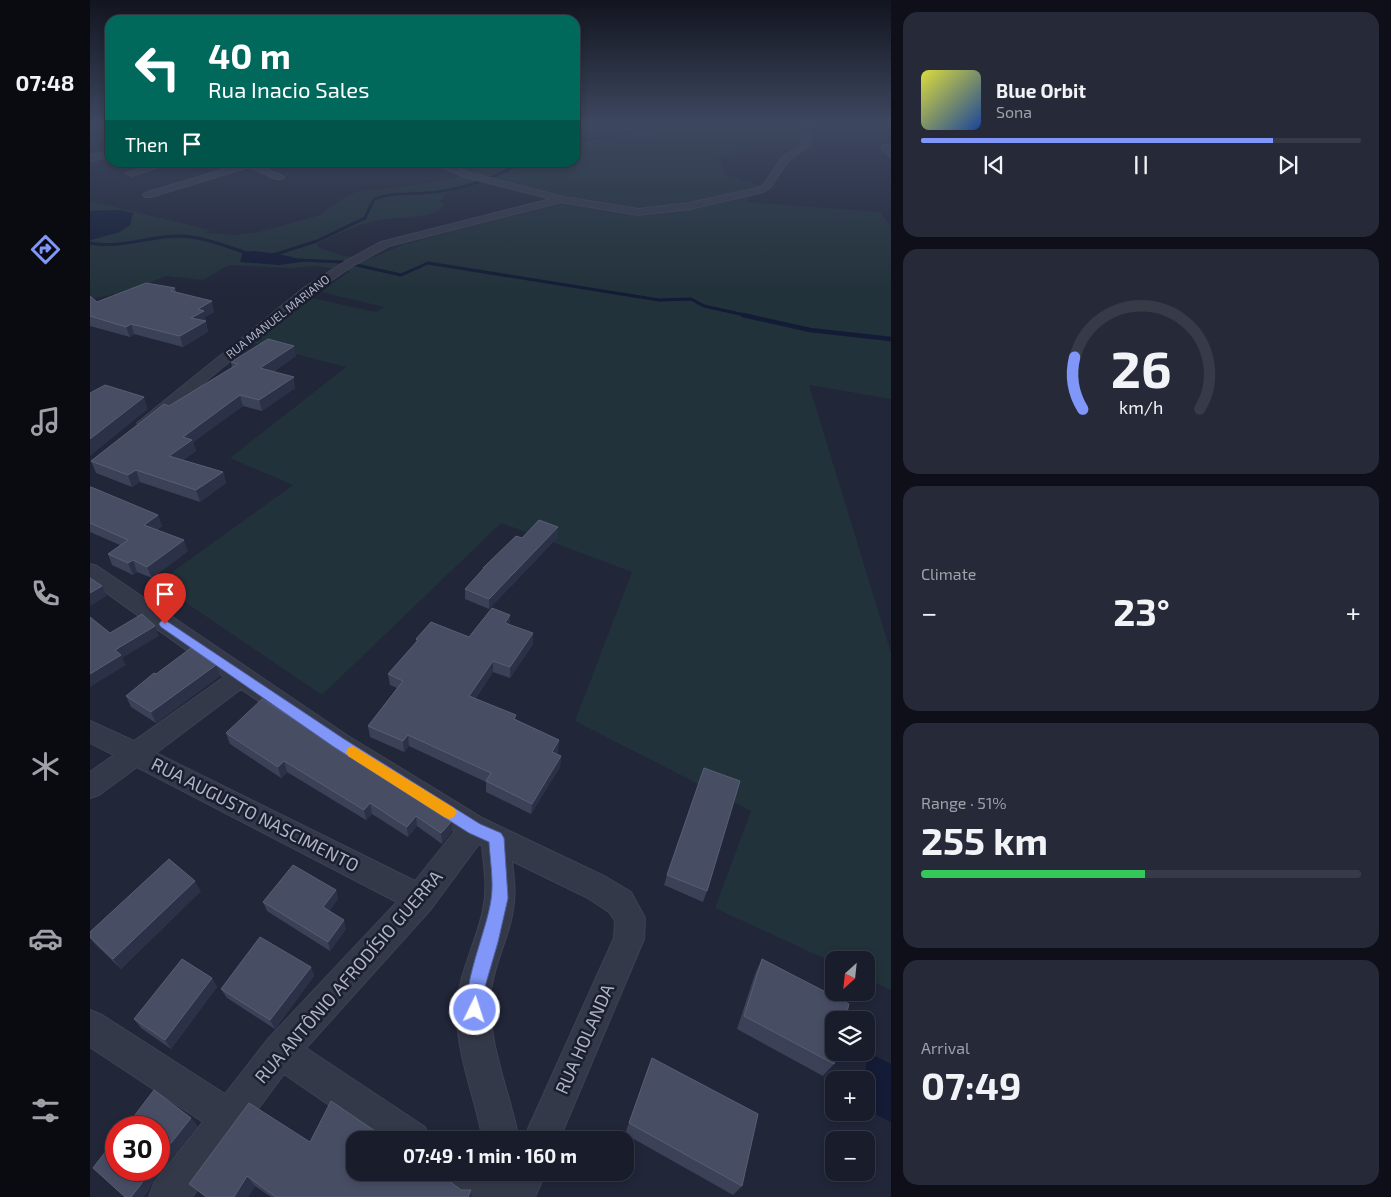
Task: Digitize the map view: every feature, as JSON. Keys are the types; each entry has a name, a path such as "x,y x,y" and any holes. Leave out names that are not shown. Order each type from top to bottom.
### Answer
{"street":[{"path":"148,195 196,180"},
{"path":"487,180 561,199"},
{"name":"RUA MANUEL MARIANO","path":"135,432 309,290 385,244 561,199 638,212 690,206 760,190 767,186 771,180"},
{"path":"90,571 240,677 347,748 485,833 500,898 490,942 475,990 475,1030 478,1054 499,1131"},
{"path":"90,787 240,677"},
{"name":"RUA AUGUSTO NASCIMENTO","path":"90,731 251,815 420,899"},
{"name":"RUA ANTÔNIO AFRODÍSIO GUERRA","path":"168,1197 280,1051 420,899 485,833"},
{"name":"RUA HOLANDA","path":"485,833 553,868 596,887 620,902 630,918 629,939 545,1131"},
{"path":"90,1027 229,1118"},
{"path":"280,1051 399,1131"},
{"path":"473,1181 496,1197"},
{"path":"507,1181 510,1197"},
{"path":"516,1197 523,1181"}],"shaded area":[{"path":"444,180 485,180 447,193 440,201 445,204 439,210 430,214 410,218 379,220 364,224 317,244 318,247 340,255 372,258 402,245 542,207 569,197 504,180 742,180 760,186 746,202 881,212 891,228 891,399 809,385 891,653 891,990 875,982 875,951 825,951 825,959 715,908 751,811 575,721 632,572 501,523 322,695 157,583 293,485 230,458 346,367 253,343 312,298 376,312 384,307 321,292 350,271 315,266 291,268 229,265 203,280 166,276 127,292 90,299 90,240 103,237 130,225 133,213 119,210 90,211 90,201 210,230 205,233 234,235 255,233 320,215 345,197 356,192","holes":["254,251 283,255 305,261 279,265"]}],"water":[{"path":"119,210 133,213 130,225 120,232 90,240 90,211"},
{"path":"254,251 307,261 279,265 240,262 243,252"},
{"path":"875,1056 891,1064 891,1122 875,1114 875,1071 865,1071 867,1061 875,1061"}],"building":[{"path":"146,283 175,288 171,291 212,301 198,309 204,311 191,318 206,321 180,336 131,324 126,327 90,316 90,296 97,302"},
{"path":"268,339 294,346 260,368 294,377 259,400 240,395 183,437 192,440 169,456 223,472 196,490 136,470 128,475 91,461 164,404 169,406 238,364 231,362"},
{"path":"105,385 144,397 90,439 90,393"},
{"path":"90,487 158,515 144,525 184,540 147,567 133,560 128,563 108,554 128,540 90,523"},
{"path":"539,520 558,527 489,599 465,589 483,568 516,536 522,538"},
{"path":"90,578 102,586 90,593"},
{"path":"492,608 510,615 505,623 533,633 510,667 493,661 469,696 516,715 514,719 559,740 552,752 561,756 532,804 486,781 491,773 408,735 403,741 368,726 403,681 388,674 431,622 469,637"},
{"path":"142,614 155,626 115,650 121,655 90,674 90,617 110,633"},
{"path":"191,648 216,665 151,712 126,696 154,673 156,674"},
{"path":"262,699 452,821 441,833 416,816 407,827 370,803 364,810 284,761 278,767 226,733"},
{"path":"704,768 740,781 707,891 667,875"},
{"path":"169,859 195,881 113,959 90,937 90,932"},
{"path":"293,865 336,890 323,907 344,920 328,942 263,902"},
{"path":"260,937 311,967 270,1020 221,989"},
{"path":"182,959 212,978 165,1040 134,1019"},
{"path":"762,959 825,992 825,1001 843,1001 849,1004 847,1011 825,1011 825,1059 744,1016"},
{"path":"652,1058 758,1114 742,1186 629,1123"},
{"path":"154,1090 191,1118 170,1144 170,1116 134,1116"},
{"path":"331,1101 375,1131 346,1131 346,1181 449,1181 461,1190 471,1190 468,1197 276,1197 247,1176 234,1197 207,1197 189,1184 249,1103 310,1142"},
{"path":"105,1152 105,1179 93,1168"},
{"path":"107,1181 143,1181 131,1197 125,1197"}],"waterway":[{"path":"370,208 374,199 382,197 397,194 435,192 469,185 483,180"},
{"path":"270,256 317,241 365,218 370,207"},
{"path":"90,243 113,244 188,236 250,254"},
{"path":"299,260 343,262 401,275 428,263 659,300 691,299 704,306 749,316"},
{"path":"743,315 810,330 891,339"}],"slow traffic":[{"path":"353,752 449,812"}],"route":[{"path":"165,624 339,743 474,828 496,838 500,898 490,942 475,990 475,1010"}]}
